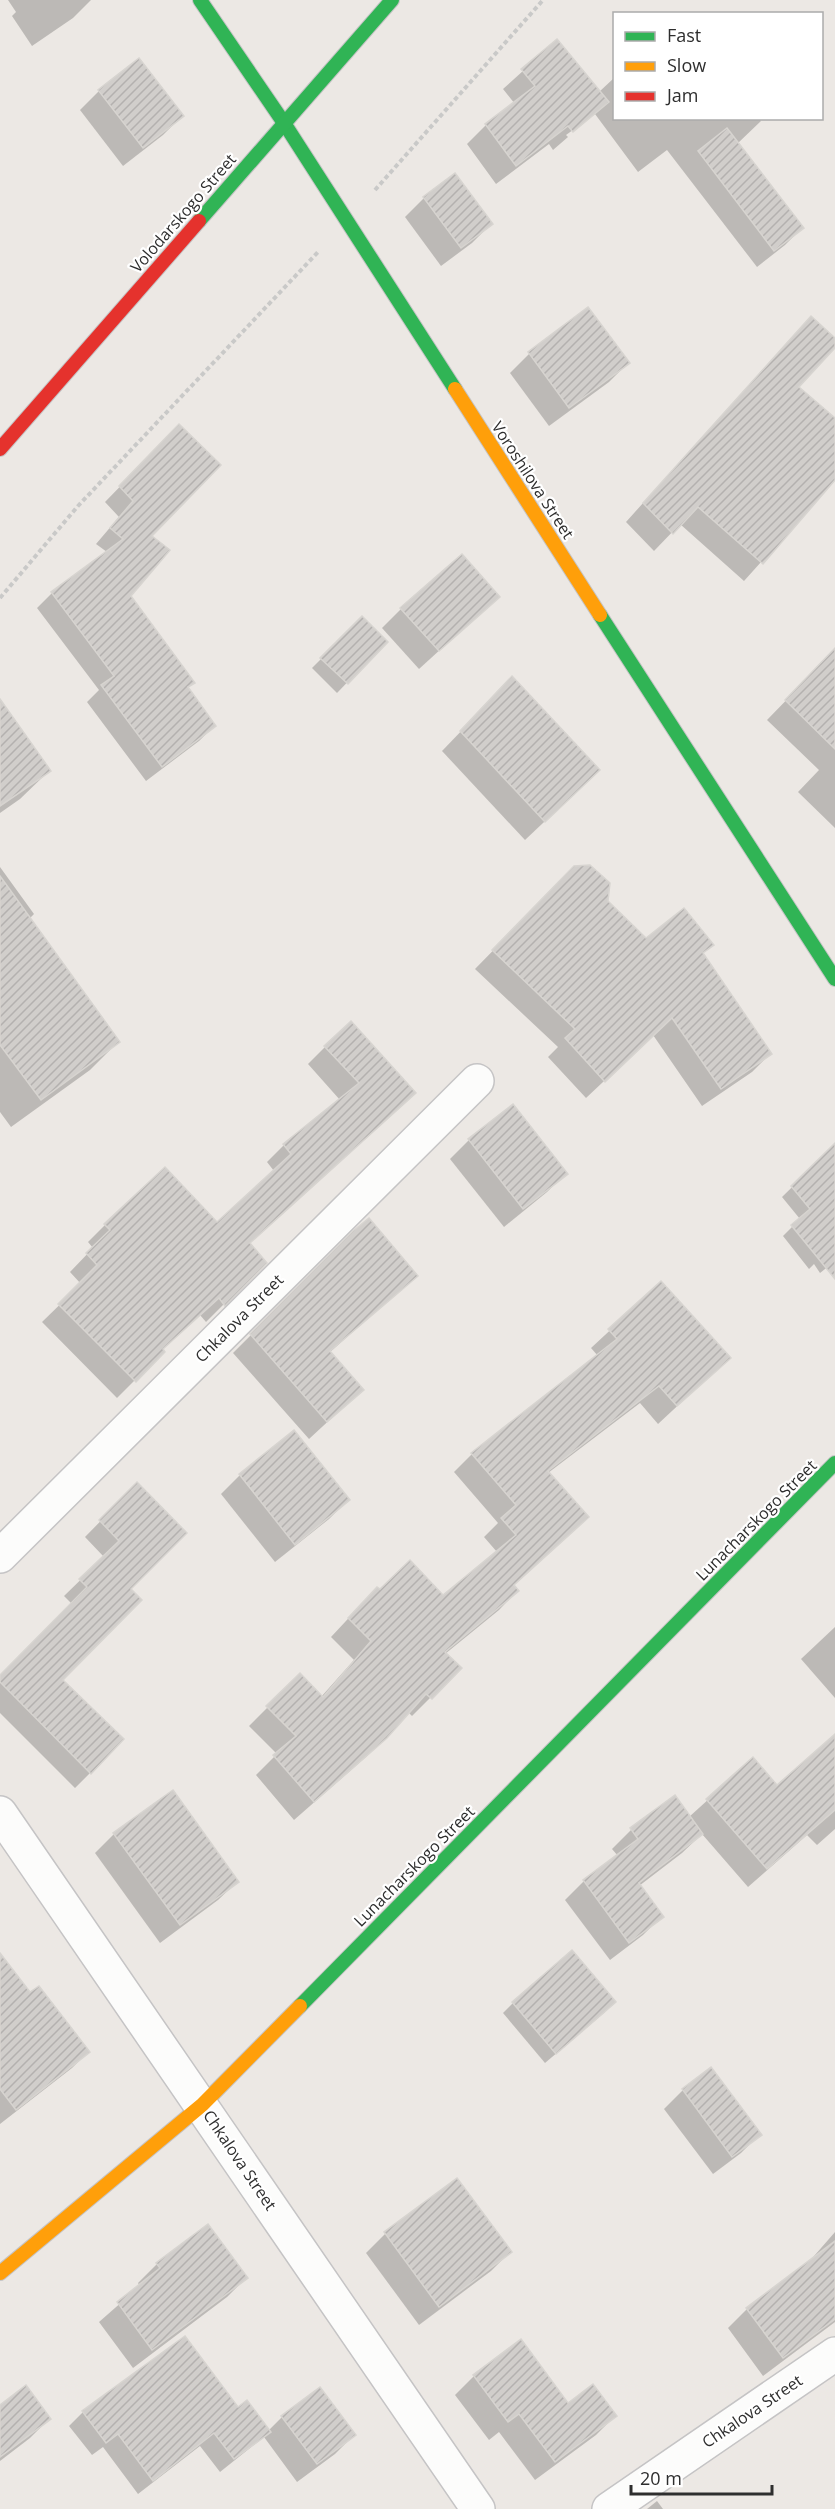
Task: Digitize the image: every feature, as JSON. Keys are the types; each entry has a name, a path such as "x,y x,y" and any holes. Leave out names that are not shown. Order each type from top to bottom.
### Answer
{"street":[{"name":"Voroshilova Street","path":"200,0 284,123 835,979"},
{"name":"Volodarskogo Street","path":"0,449 392,0"},
{"name":"Chkalova Street","path":"0,1556 477,1081"},
{"name":"Lunacharskogo Street","path":"0,2273 202,2104 835,1463"},
{"name":"Chkalova Street","path":"0,1813 202,2104 477,2509"},
{"name":"Chkalova Street","path":"609,2509 835,2354"}],"path":[{"path":"0,598 78,506 347,222 543,0"}],"building":[{"path":"557,39 609,102 573,132 568,126 516,166 485,124 535,86 521,69"},
{"path":"139,58 184,116 143,148 98,90"},
{"path":"727,128 804,228 774,251 698,151"},
{"path":"455,173 493,224 461,248 423,197"},
{"path":"588,307 630,363 569,408 528,352"},
{"path":"811,316 835,338 835,348 799,387 835,418 835,480 763,564 698,507 673,534 643,503"},
{"path":"179,424 221,465 152,536 170,550 131,596 195,683 188,687 216,726 162,767 101,685 114,676 51,592 123,539 110,528 133,501 119,486"},
{"path":"462,554 500,597 439,651 400,608"},
{"path":"362,616 388,642 348,684 320,658"},
{"path":"835,648 835,749 785,700"},
{"path":"512,676 600,770 545,822 460,731"},
{"path":"0,699 51,771 0,806"},
{"path":"590,865 610,883 608,901 646,938 684,908 714,945 703,953 772,1054 721,1089 672,1018 605,1082 565,1038 575,1029 492,950 574,866"},
{"path":"0,876 120,1042 41,1100 0,1045"},
{"path":"351,1021 416,1093 250,1243 267,1263 225,1306 219,1298 163,1349 165,1352 136,1382 58,1304 97,1265 86,1253 110,1230 104,1224 165,1167 217,1222 291,1154 283,1144 359,1083 324,1046"},
{"path":"513,1104 568,1174 523,1209 468,1139"},
{"path":"835,1143 835,1279 791,1225 810,1209 791,1186"},
{"path":"369,1218 418,1276 330,1351 364,1390 327,1422 250,1334 353,1231"},
{"path":"661,1281 731,1358 677,1406 659,1386 548,1471 589,1517 514,1585 519,1591 445,1652 462,1668 432,1699 426,1694 387,1738 314,1802 273,1755 296,1736 266,1706 300,1673 323,1697 371,1641 348,1618 377,1587 380,1589 410,1560 443,1595 516,1535 501,1518 516,1505 471,1453 617,1339 608,1329"},
{"path":"294,1430 350,1500 295,1545 239,1474"},
{"path":"137,1482 187,1533 131,1589 142,1600 63,1680 124,1739 91,1774 0,1682 0,1675 87,1587 79,1579 119,1541 99,1520"},
{"path":"835,1734 835,1810 767,1869 706,1799 753,1757 777,1785"},
{"path":"173,1790 239,1882 180,1925 113,1833"},
{"path":"675,1795 703,1834 639,1883 664,1917 629,1943 583,1880 638,1839 630,1828"},
{"path":"572,1950 616,2002 556,2054 512,2002"},
{"path":"0,1953 30,1992 39,1986 90,2052 16,2110 0,2089"},
{"path":"711,2067 762,2135 732,2157 682,2089"},
{"path":"457,2178 512,2252 439,2307 384,2232"},
{"path":"208,2224 248,2278 152,2350 117,2302 160,2268 156,2263"},
{"path":"835,2241 835,2319 783,2358 746,2308"},
{"path":"185,2336 238,2407 247,2400 271,2432 234,2459 214,2433 153,2481 118,2434 106,2443 82,2411"},
{"path":"521,2339 568,2403 593,2384 617,2416 555,2462 519,2414 508,2422 473,2375"},
{"path":"26,2385 51,2419 0,2457 0,2405"},
{"path":"320,2387 356,2435 317,2464 281,2416"}],"traffic: fast":[{"path":"200,0 284,123 455,389"},
{"path":"199,221 392,0"},
{"path":"600,615 835,979"},
{"path":"300,2006 835,1463"}],"traffic: slow":[{"path":"455,389 600,615"},
{"path":"0,2273 202,2105 300,2006"}],"traffic: jam":[{"path":"0,449 199,221"}]}
